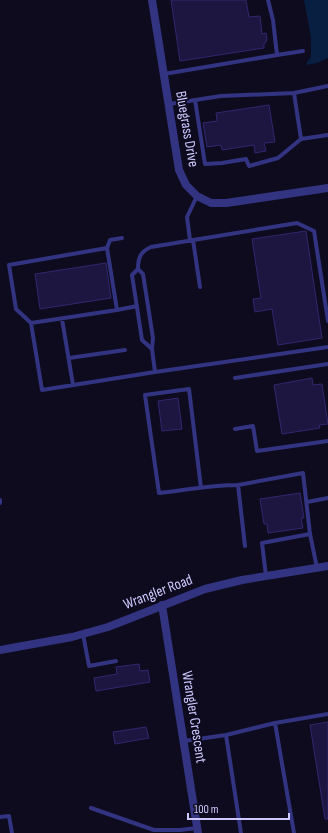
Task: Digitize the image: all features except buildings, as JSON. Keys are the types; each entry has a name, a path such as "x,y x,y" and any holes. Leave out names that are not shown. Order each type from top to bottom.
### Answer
{"street":[{"name":"Bluegrass Drive","path":"152,0 179,170 186,185 197,196 211,203 226,203 328,188"},
{"name":"Wrangler Road","path":"0,650 72,637 108,627 205,589 242,580 328,566"},
{"name":"Wrangler Crescent","path":"162,605 198,830"}],"lane":[{"path":"268,0 273,20 277,55"},
{"path":"164,74 303,51"},
{"path":"168,104 221,96 294,93 328,86"},
{"path":"294,93 301,139"},
{"path":"195,100 205,164 246,159 249,166 278,158 301,139 328,135"},
{"path":"197,196 187,217 200,287"},
{"path":"152,349 142,340 132,275 138,269 139,258 143,252 151,247 297,223 314,231 328,322"},
{"path":"117,310 107,248 110,240 122,238"},
{"path":"107,248 9,265 16,309 31,323 42,390 328,347"},
{"path":"138,269 144,274 156,372"},
{"path":"31,323 137,306"},
{"path":"62,318 73,385"},
{"path":"69,358 125,350"},
{"path":"235,378 328,364"},
{"path":"201,488 189,389 145,395 159,494 201,488 220,485 238,485 303,473 310,534 317,568"},
{"path":"235,429 253,426 257,451 328,441"},
{"path":"238,485 245,546"},
{"path":"307,502 328,498"},
{"path":"266,576 262,543 310,534"},
{"path":"83,634 89,666 116,661"},
{"path":"184,741 226,735 275,723 328,714"},
{"path":"275,723 294,833"},
{"path":"226,735 241,833"},
{"path":"91,808 154,830 198,830"},
{"path":"0,817 9,816 12,833"}],"water":[{"path":"304,0 328,0 328,58 317,63 307,65 307,62 311,57 311,37"}]}
